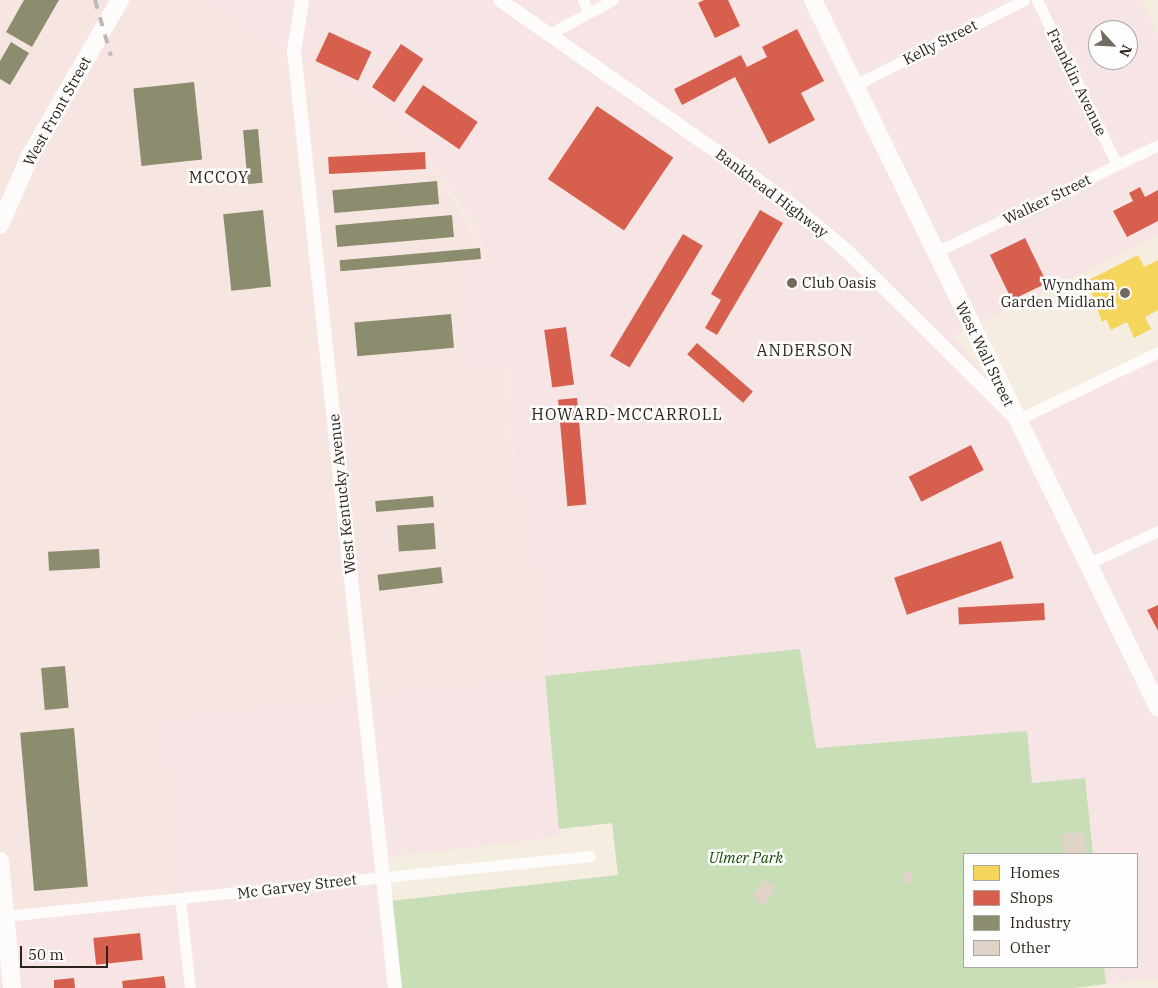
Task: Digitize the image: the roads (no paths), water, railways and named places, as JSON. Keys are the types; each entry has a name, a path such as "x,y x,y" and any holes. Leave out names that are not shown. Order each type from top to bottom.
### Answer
{"main road":[{"name":"West Front Street","path":"0,225 30,156 120,0"},
{"name":"West Wall Street","path":"814,0 1158,707"},
{"path":"0,860 12,988"}],"street":[{"name":"West Kentucky Avenue","path":"302,0 294,51 395,988"},
{"name":"Bankhead Highway","path":"500,0 788,202 847,251 1017,420"},
{"path":"583,0 588,12"},
{"path":"549,34 613,0"},
{"name":"Kelly Street","path":"855,84 1024,0"},
{"name":"Franklin Avenue","path":"1037,0 1117,165"},
{"name":"Walker Street","path":"936,252 1158,145"},
{"path":"1017,420 1158,352"},
{"path":"1087,564 1158,531"},
{"name":"Mc Garvey Street","path":"5,916 383,875 590,856"},
{"path":"180,898 190,988"}],"railway":[{"path":"95,0 111,56"}],"place":[{"name":"Club Oasis","path":"792,283"},
{"name":"Wyndham Garden Midland","path":"1125,293"}],"district":[{"name":"MCCOY","path":"219,177"},
{"name":"ANDERSON","path":"805,350"},
{"name":"HOWARD-MCCARROLL","path":"627,414"}],"park label":[{"name":"Ulmer Park","path":"746,858"}]}
